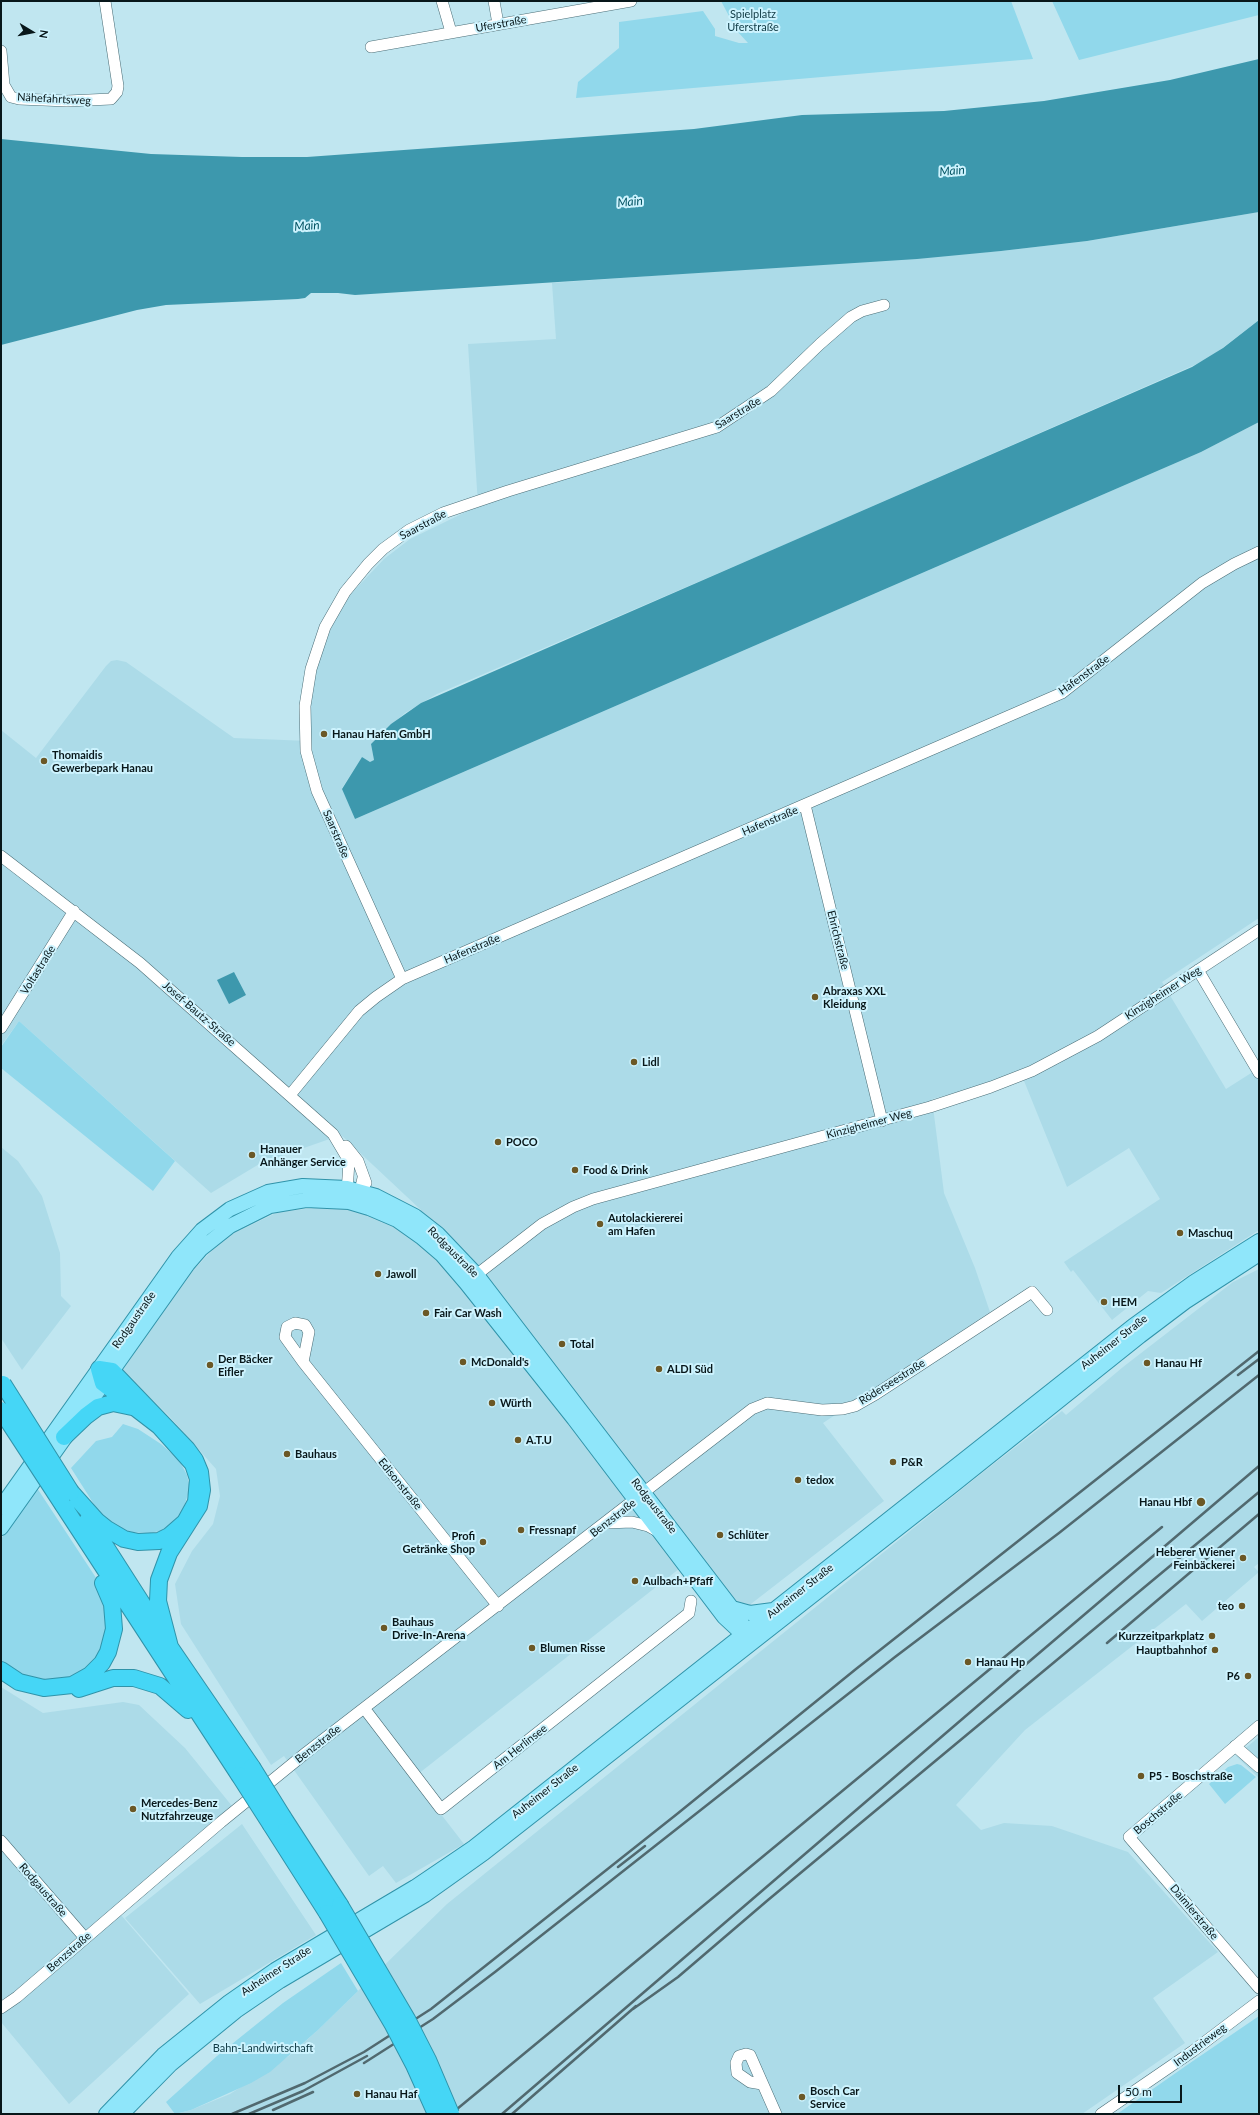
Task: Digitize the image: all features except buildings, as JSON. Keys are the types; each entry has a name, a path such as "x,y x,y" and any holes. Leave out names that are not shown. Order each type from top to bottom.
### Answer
{"highway":[{"path":"67,1498 118,1536 131,1541 145,1542 159,1541 175,1532 185,1522 193,1508 198,1494 198,1479 193,1464 159,1426 135,1408 105,1374"},
{"path":"105,1374 187,1449 195,1460 200,1472 202,1490 199,1506 169,1553 159,1580 158,1601 170,1647"},
{"path":"2,1383 67,1498 207,1727"},
{"path":"64,1437 98,1407 113,1403 135,1408"},
{"path":"1,1410 67,1498 170,1647 245,1771 406,2019 428,2060 451,2114"},
{"path":"1,1670 19,1682 35,1687 65,1686 90,1675 102,1663 108,1652 114,1629 112,1604 67,1498"},
{"path":"1,1677 19,1688 45,1695 66,1693 113,1678 128,1677 146,1680 160,1686 170,1693 207,1727 245,1771"},
{"path":"334,1909 414,2065 436,2114"}],"main road":[{"name":"Rodgaustraße","path":"1,1528 64,1437 189,1243 216,1218 230,1209 268,1192 303,1186 357,1186 404,1209 427,1225 454,1250 471,1279 640,1496 728,1613"},
{"name":"Rodgaustraße","path":"1,1507 201,1249 220,1232 270,1206 306,1200 349,1202 385,1214 410,1228 471,1279"},
{"name":"Auheimer Straße","path":"123,2113 171,2064 236,2011 280,1981 452,1877 516,1829 764,1633 1160,1306 1200,1278 1259,1241"},
{"name":"Auheimer Straße","path":"107,2113 163,2055 229,2002 282,1966 415,1887 474,1846 718,1654 978,1457 1185,1302 1259,1254"},
{"name":"Rodgaustraße","path":"640,1496 661,1533 728,1613 744,1625 746,1633"},
{"path":"718,1654 726,1639 728,1613 750,1613 776,1610"},
{"path":"743,1649 746,1633 764,1633"}],"street":[{"name":"Nähefahrtsweg","path":"1,51 4,85 9,94 14,98 104,101 111,99 117,92 117,77 105,1"},
{"path":"442,1 451,32"},
{"path":"494,1 498,24"},
{"name":"Uferstraße","path":"371,47 631,1"},
{"name":"Saarstraße","path":"402,979 318,791 306,751 305,706 311,669 325,627 345,592 383,549 409,530 443,513 504,492 717,427 771,391 820,344 851,317 862,311 884,305"},
{"name":"Hafenstraße","path":"290,1095 359,1011 376,996 402,979 1062,693 1202,584 1234,564 1259,552"},
{"name":"Ehrichstraße","path":"805,805 882,1121"},
{"name":"Josef-Bautz-Straße","path":"1,856 140,963 290,1095 335,1137 349,1161 357,1186 349,1202"},
{"name":"Voltastraße","path":"1,1028 74,911"},
{"name":"Kinzigheimer Weg","path":"471,1279 542,1224 573,1207 593,1199 882,1121 984,1090 1054,1061 1098,1036 1259,930"},
{"path":"1198,970 1258,1071"},
{"path":"335,1137 358,1161 357,1186"},
{"name":"Röderseestraße","path":"640,1496 758,1406 773,1403 822,1410 855,1406 876,1394 1032,1292 1047,1310"},
{"name":"Edisonstraße","path":"302,1362 498,1606"},
{"name":"Benzstraße","path":"1,2008 17,1997 221,1822 364,1708 640,1496"},
{"path":"606,1523 640,1523 661,1533"},
{"name":"Am Herlinsee","path":"364,1708 441,1809 689,1613 691,1601"},
{"name":"Boschstraße","path":"1129,1837 1259,1726"},
{"path":"1235,1746 1259,1768"},
{"name":"Daimlerstraße","path":"1129,1837 1259,1988"},
{"name":"Rodgaustraße","path":"1,1841 85,1938"},
{"name":"Industrieweg","path":"1101,2114 1193,2051 1259,2001"},
{"path":"762,2084 776,2114"}],"shaded area":[{"path":"1259,212 1259,320 1208,359 784,545 437,694 405,713 378,736 371,744 374,760 370,763 362,757 342,788 355,819 1201,452 1259,422 1259,918 1162,982 1226,1089 1259,1068 1259,1230 1161,1293 1148,1291 1112,1320 1073,1270 1071,1272 1064,1262 1160,1199 1129,1148 1067,1187 1020,1071 980,1086 932,1099 944,1193 975,1268 990,1312 823,1423 884,1501 747,1607 736,1601 698,1554 413,1778 464,1844 396,1883 383,1866 369,1876 284,1756 271,1765 181,1624 175,1584 192,1551 213,1524 220,1496 216,1469 169,1416 122,1371 179,1285 224,1238 278,1212 332,1206 380,1217 416,1238 421,1210 341,1135 261,1163 211,1193 19,1021 1,1046 1,730 36,758 106,666 111,661 117,660 126,662 234,738 309,741 312,689 317,666 335,618 350,595 384,559 410,539 478,506 468,344 556,339 552,283 1001,251 1087,241"},
{"path":"1,1147 18,1161 42,1196 60,1253 61,1296 71,1306 22,1370 1,1338"},
{"path":"1259,1269 1259,1563 1254,1567 1259,1572 1202,1621 1186,1604 1025,1730 956,1805 981,1830 1004,1823 1052,1826 1128,1852 1218,1952 1153,1998 1185,2043 1082,2114 175,2114 191,2110 230,2094 289,2056 318,2030 447,1904 982,1473 1062,1411 1066,1415 1123,1367 1233,1282"},
{"path":"1,1687 43,1713 123,1702 139,1705 185,1748 232,1806 115,1908 189,1994 69,2104 1,2022"},
{"path":"1259,1737 1259,1778 1236,1756"},
{"path":"242,1824 316,1935 200,2004 125,1918"}],"green space":[{"name":"Spielplatz Uferstraße","path":"721,1 1011,1 1033,59 576,98 578,82 619,48 619,22 703,11 715,29 715,36 739,43 748,43 737,31"},
{"path":"1052,1 1259,1 1259,15 1079,60"},
{"path":"19,1021 175,1161 153,1191 1,1068 1,1047"},
{"path":"123,1424 138,1429 161,1444 179,1460 187,1475 190,1488 182,1513 175,1522 160,1531 150,1533 126,1532 102,1517 71,1468 96,1441 112,1437"},
{"path":"37,1488 106,1593 112,1629 90,1671 46,1686 1,1666 1,1539"},
{"path":"1237,1764 1241,1765 1256,1777 1225,1804 1209,1784 1228,1767"},
{"name":"Bahn-Landwirtschaft","path":"341,1963 358,1991 318,2030 270,2072 251,2083 191,2110 175,2114 166,2102 217,2056 283,2003"},
{"path":"1259,2016 1259,2114 1117,2114 1190,2063"}],"water":[{"name":"Main","path":"1259,59 1259,212 1087,241 917,259 355,295 338,293 311,293 305,298 298,299 166,305 137,310 1,345 1,139 151,154 242,157 307,157 694,129 802,115 944,111 1044,101 1170,80"},
{"path":"1259,320 1259,422 1201,452 355,819 342,789 362,757 370,762 374,760 371,744 391,724 421,703 1192,367 1223,348"},
{"path":"234,972 246,995 229,1004 217,980"}],"railway":[{"path":"232,2114 305,2083 364,2052 431,2009 677,1814 856,1669 1259,1351"},
{"path":"1238,1375 1259,1359"},
{"path":"364,2063 433,2019 495,1972 895,1657 1059,1533 1259,1375"},
{"path":"502,2114 1259,1466"},
{"path":"633,2009 678,1977 768,1900 1259,1492"},
{"path":"1107,1643 1259,1514"},
{"path":"451,2114 1162,1527"},
{"path":"618,1867 645,1846"},
{"path":"512,2114 636,2006"},
{"path":"249,2114 303,2091 367,2056"},
{"path":"273,2110 313,2092"}],"place":[{"name":"Hanau Hafen GmbH","path":"324,734"},
{"name":"Thomaidis Gewerbepark Hanau","path":"44,761"},
{"name":"Abraxas XXL Kleidung","path":"815,997"},
{"name":"Lidl","path":"634,1062"},
{"name":"POCO","path":"498,1142"},
{"name":"Hanauer Anhänger Service","path":"252,1155"},
{"name":"Food & Drink","path":"575,1170"},
{"name":"Autolackiererei am Hafen","path":"600,1224"},
{"name":"Maschuq","path":"1180,1233"},
{"name":"Jawoll","path":"378,1274"},
{"name":"HEM","path":"1104,1302"},
{"name":"Fair Car Wash","path":"426,1313"},
{"name":"Total","path":"562,1344"},
{"name":"McDonald's","path":"463,1362"},
{"name":"Hanau Hf","path":"1147,1363"},
{"name":"Der Bäcker Eifler","path":"210,1365"},
{"name":"ALDI Süd","path":"659,1369"},
{"name":"Würth","path":"492,1403"},
{"name":"A.T.U","path":"518,1440"},
{"name":"Bauhaus","path":"287,1454"},
{"name":"P&R","path":"893,1462"},
{"name":"tedox","path":"798,1480"},
{"name":"Hanau Hbf","path":"1201,1502"},
{"name":"Fressnapf","path":"521,1530"},
{"name":"Schlüter","path":"720,1535"},
{"name":"Profi Getränke Shop","path":"483,1542"},
{"name":"Heberer Wiener Feinbäckerei","path":"1243,1558"},
{"name":"Aulbach+Pfaff","path":"635,1581"},
{"name":"teo","path":"1242,1606"},
{"name":"Bauhaus Drive-In-Arena","path":"384,1628"},
{"name":"Kurzzeitparkplatz","path":"1212,1636"},
{"name":"Blumen Risse","path":"532,1648"},
{"name":"Hauptbahnhof","path":"1215,1650"},
{"name":"Hanau Hp","path":"968,1662"},
{"name":"P6","path":"1248,1676"},
{"name":"P5 - Boschstraße","path":"1141,1776"},
{"name":"Mercedes-Benz Nutzfahrzeuge","path":"133,1809"},
{"name":"Hanau Haf","path":"357,2094"},
{"name":"Bosch Car Service","path":"802,2097"}]}
